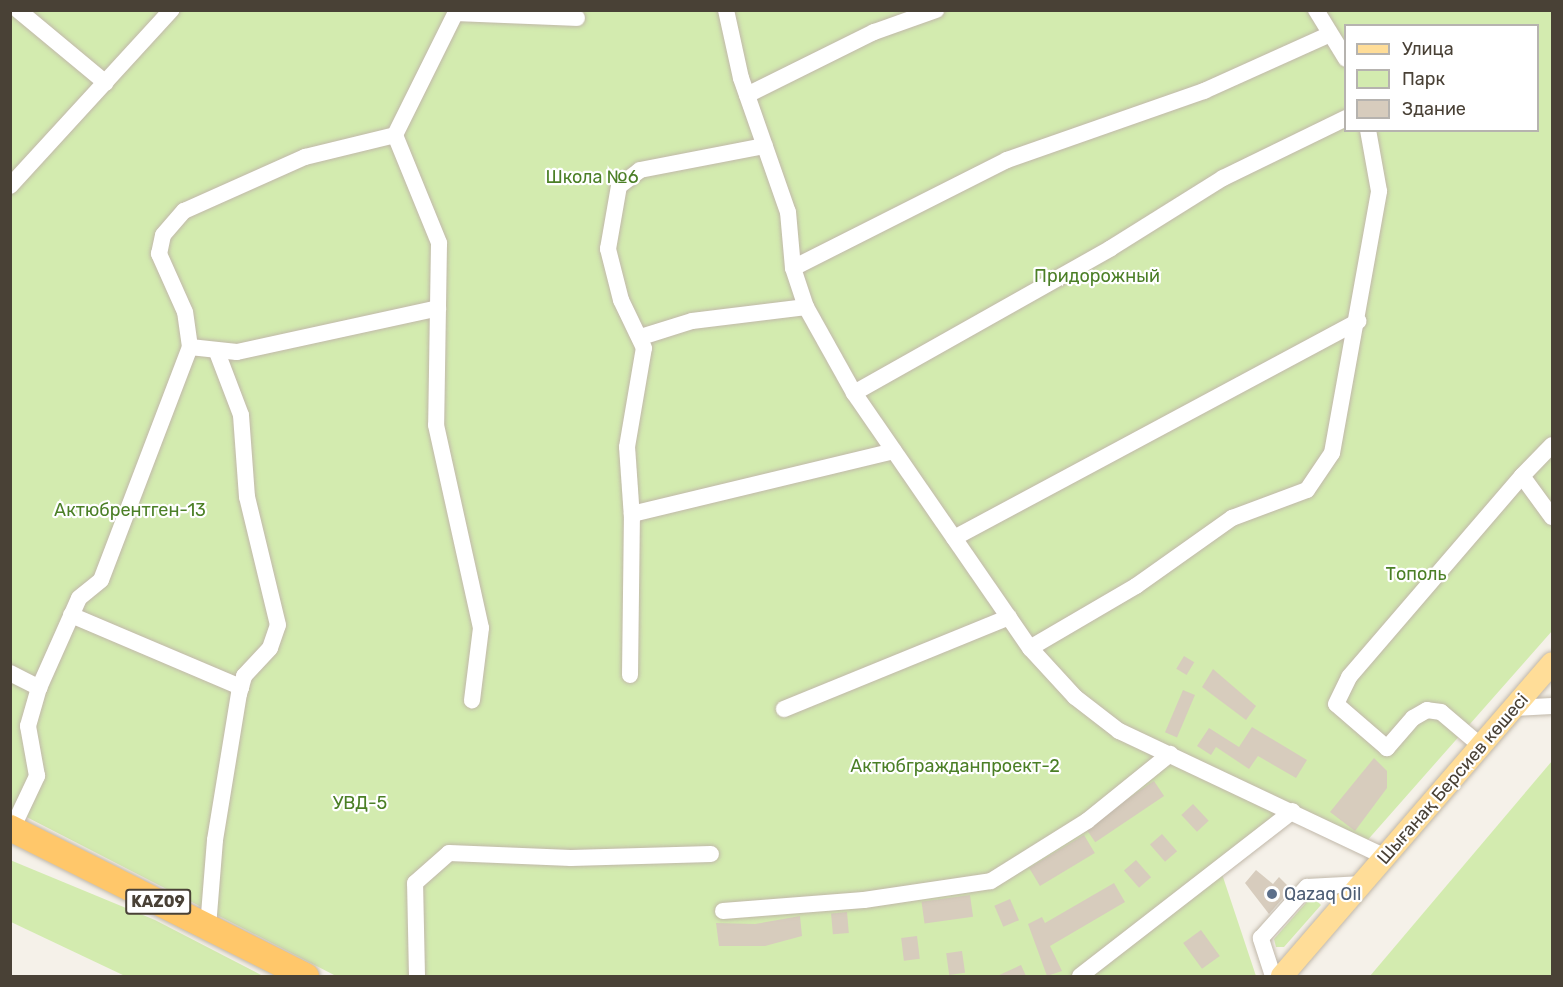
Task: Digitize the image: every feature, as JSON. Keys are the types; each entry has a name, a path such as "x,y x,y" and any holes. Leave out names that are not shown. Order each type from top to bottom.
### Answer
{"highway":[{"name":"KAZ09","path":"11,828 306,976"}],"main road":[{"name":"Шығанақ Берсиев көшесі","path":"1282,976 1552,663"}],"lane":[{"path":"18,10 106,83"},
{"path":"10,186 171,10"},
{"path":"726,10 747,95 788,212 793,268 806,307 854,393 1030,648 1075,697 1119,731 1293,811 1386,857"},
{"path":"747,95 874,32 936,10"},
{"path":"1316,10 1344,56"},
{"path":"472,700 481,628 436,425 439,243 395,135 424,69 457,12 577,18"},
{"path":"793,268 1007,160 1204,91 1330,34"},
{"path":"854,393 1111,248 1223,178 1344,119"},
{"path":"1030,648 1136,586 1232,518 1307,490 1332,453 1358,321 1379,191 1368,132"},
{"path":"11,828 37,776 28,726 39,688 79,598 101,580 190,347 184,312 159,254 172,221 305,157 347,142 395,135"},
{"path":"630,675 632,514 627,447 644,348 641,337 621,300 608,249 619,186 640,170 765,146"},
{"path":"641,337 692,321 806,307"},
{"path":"190,347 217,352 237,352 438,308"},
{"path":"954,538 1358,321"},
{"path":"208,927 214,840 241,687 270,648 278,625 247,497 241,415 217,352"},
{"path":"1482,746 1441,712 1427,710 1413,718 1387,748 1336,704 1350,677 1522,476 1552,445"},
{"path":"632,514 894,451"},
{"path":"1522,476 1552,517"},
{"path":"71,615 241,687"},
{"path":"784,709 1009,617"},
{"path":"10,674 39,688"},
{"path":"1514,708 1552,706"},
{"path":"723,911 864,900 991,881 1033,860 1170,754"},
{"path":"1080,976 1293,811"},
{"path":"417,976 415,883 449,853 571,858 711,854"},
{"path":"1272,976 1261,938 1307,887 1363,884"}],"green space":[{"path":"10,11 1552,11 1552,631 1365,843 1295,813 1220,868 1256,976 336,976 11,809"},
{"path":"1552,761 1552,976 1370,976"},
{"path":"10,860 155,920 263,976 125,976 11,922"},
{"path":"1312,896 1321,905 1284,947 1276,947 1274,939"}],"building":[{"path":"1184,656 1194,662 1187,675 1176,669"},
{"path":"1213,669 1256,706 1246,720 1202,687"},
{"path":"1183,690 1195,695 1177,737 1165,732"},
{"path":"1252,727 1307,760 1296,778 1258,756 1249,769 1216,747 1211,755 1197,746 1209,728 1239,747"},
{"path":"1374,758 1387,771 1387,788 1355,831 1330,812"},
{"path":"1154,781 1164,796 1095,842 1085,827"},
{"path":"1193,804 1209,821 1197,832 1181,815"},
{"path":"1162,834 1177,851 1165,862 1150,844"},
{"path":"1084,835 1095,853 1040,886 1029,868"},
{"path":"1136,860 1151,877 1139,888 1124,870"},
{"path":"1256,870 1273,884 1279,877 1291,889 1269,914 1245,883"},
{"path":"1114,883 1125,902 1050,946 1062,971 1047,976 1028,924 1042,917 1045,923"},
{"path":"970,895 973,917 925,924 921,902"},
{"path":"1010,899 1019,920 1003,927 994,906"},
{"path":"847,912 849,933 833,934 831,913"},
{"path":"800,916 802,936 765,946 719,946 716,923 755,924"},
{"path":"1201,930 1220,956 1202,969 1183,943"},
{"path":"917,936 920,959 904,961 901,938"},
{"path":"962,951 965,973 949,975 946,953"},
{"path":"1021,965 1026,976 997,976"}],"place":[{"name":"Qazaq Oil","path":"1272,894"}],"park label":[{"name":"Школа №6","path":"592,177"},
{"name":"Придорожный","path":"1097,276"},
{"name":"Актюбрентген-13","path":"130,510"},
{"name":"Тополь","path":"1416,574"},
{"name":"Актюбгражданпроект-2","path":"955,766"},
{"name":"УВД-5","path":"360,803"}]}
